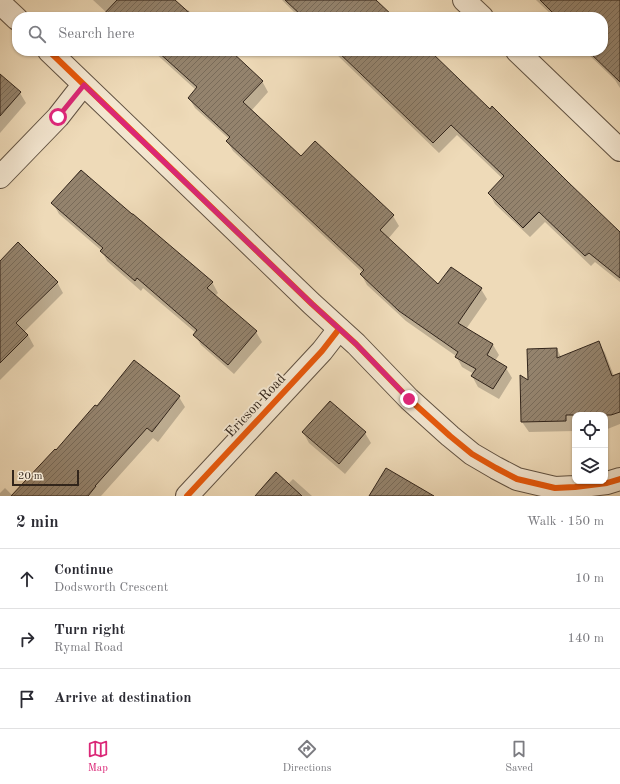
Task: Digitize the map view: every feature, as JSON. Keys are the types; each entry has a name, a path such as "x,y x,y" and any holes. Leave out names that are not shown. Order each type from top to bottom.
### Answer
{"street":[{"path":"464,0 477,12"},
{"path":"0,3 12,14"},
{"path":"54,56 356,344 409,399 472,454 517,479 554,492 575,487 607,484 620,479"},
{"path":"522,56 620,150"},
{"path":"0,177 58,117 84,85"},
{"name":"Ericson Road","path":"187,496 322,351 339,329"}],"building":[{"path":"117,0 175,0 188,12 106,12"},
{"path":"285,0 376,0 389,12 298,12"},
{"path":"540,0 620,0 620,82 593,56 608,56 608,12 552,12"},
{"path":"163,56 236,56 263,81 243,102 301,156 315,141 394,215 380,230 438,284 451,267 482,288 458,323 493,344 487,355 507,367 493,389 471,376 476,369 455,357 458,352 399,311 360,274 364,270 226,141 230,137 188,98 197,87"},
{"path":"342,56 435,56 490,109 492,106 620,232 620,278 589,253 585,256 539,212 523,228 488,193 504,176 451,125 433,143"},
{"path":"0,74 21,92 0,116"},
{"path":"81,170 213,282 207,288 257,331 228,365 193,335 197,330 137,278 135,281 100,251 103,248 51,203"},
{"path":"18,242 58,282 16,323 28,335 0,363 0,261"},
{"path":"599,341 612,376 620,373 620,412 608,415 608,412 572,412 572,415 566,415 566,421 521,422 520,375 528,380 527,349 557,348 557,358"},
{"path":"134,360 180,396 152,432 147,428 95,486 88,496 11,496 55,449 56,450 95,405 97,406"},
{"path":"330,401 366,432 339,464 302,432"},
{"path":"386,468 434,496 369,496"},
{"path":"276,472 302,496 255,496"}],"cycle path":[{"path":"54,56 312,304 356,344 409,399 472,454 517,479 555,488 607,483 620,479"},
{"path":"187,496 322,351 339,329"}],"route":[{"path":"58,117 84,85 312,304 356,344 409,399"}]}
